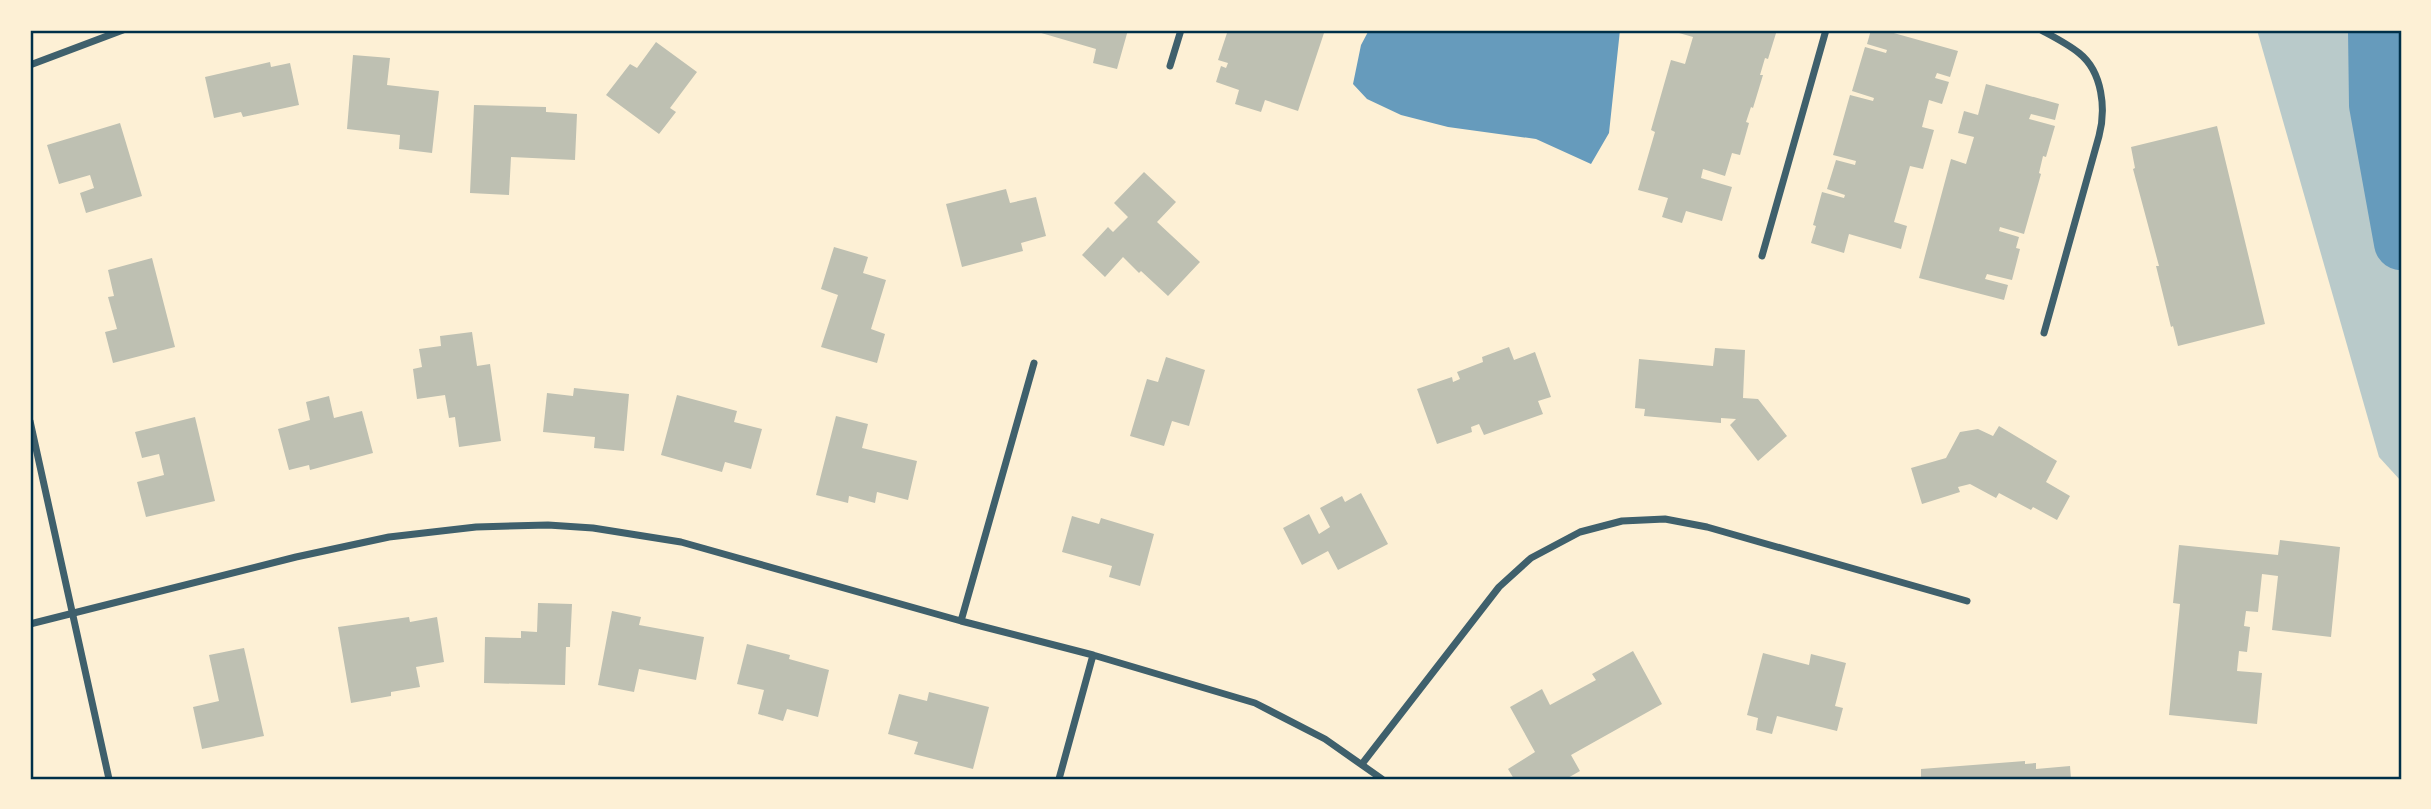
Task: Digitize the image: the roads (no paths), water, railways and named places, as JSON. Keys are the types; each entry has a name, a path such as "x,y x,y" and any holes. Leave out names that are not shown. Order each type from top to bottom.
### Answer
{"street":[{"path":"30,65 123,30"},
{"path":"1170,66 1181,30"},
{"path":"1762,256 1826,30"},
{"path":"2041,30 2081,54 2098,83 2103,114 2044,333"},
{"path":"961,621 1034,363"},
{"path":"30,421 108,779"},
{"path":"1362,764 1499,587 1543,550 1598,526 1622,521 1679,521 1967,601"},
{"path":"30,624 389,537 476,527 548,525 593,528 681,542 961,621 1093,655 1255,703 1325,738 1382,779"},
{"path":"1059,779 1093,655"}],"water":[{"path":"1369,30 1620,30 1609,133 1591,164 1536,139 1448,127 1401,115 1367,99 1353,84 1361,45"}],"waterway":[{"path":"2375,30 2376,105 2401,243"}]}
